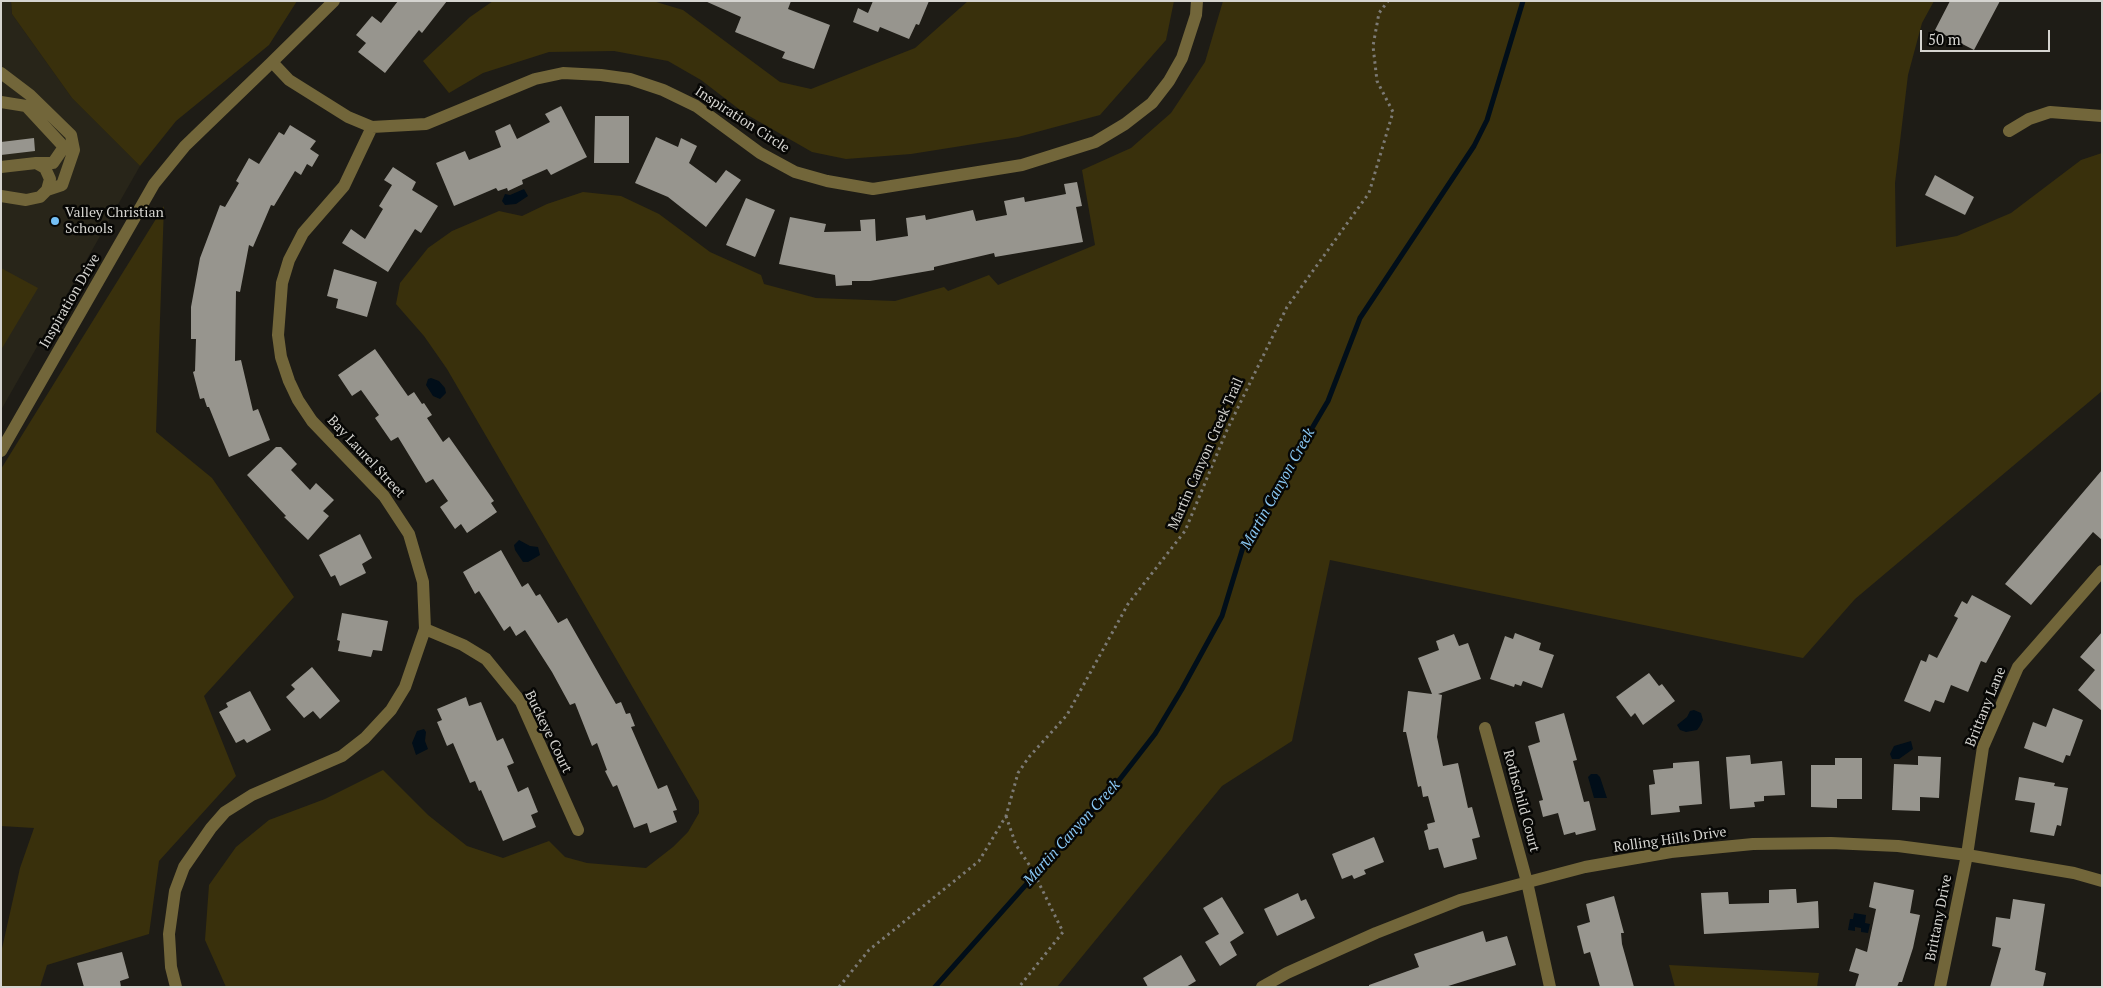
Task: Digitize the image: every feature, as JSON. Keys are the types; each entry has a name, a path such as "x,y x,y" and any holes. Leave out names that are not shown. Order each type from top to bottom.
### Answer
{"street":[{"path":"272,62 334,1"},
{"name":"Inspiration Circle","path":"272,62 289,80 348,116 372,127 426,124 535,79 563,74 601,75 630,79 663,90 696,106 760,152 795,172 827,182 873,189 1022,165 1096,142 1125,124 1152,103 1169,80 1182,58 1196,15 1198,1"},
{"name":"Inspiration Drive","path":"1,451 154,184 185,146 272,62"},
{"path":"1,73 30,95 71,135 74,150 62,185 47,190 40,197 26,200 1,196"},
{"path":"1,102 26,106 64,147 53,162 1,167"},
{"path":"2009,132 2029,119 2050,112 2102,116"},
{"name":"Bay Laurel Street","path":"176,987 171,967 171,914 184,867 201,841 226,812 252,795 342,756 365,738 391,710 405,687 425,629 423,582 409,534 384,496 312,421 298,400 288,381 278,335 282,283 289,260 304,234 344,186 372,127"},
{"path":"36,163 45,168 50,179 47,190"},
{"name":"Brittany Lane","path":"1967,855 1983,747 2018,667 2102,571"},
{"name":"Buckeye Court","path":"425,629 462,645 486,659 521,702 578,830"},
{"name":"Rothschild Court","path":"1485,728 1527,882 1550,987"},
{"name":"Rolling Hills Drive","path":"1262,987 1287,972 1384,930 1460,900 1527,882 1641,857 1753,844 1898,846 1967,855 2074,873 2102,880"},
{"name":"Brittany Drive","path":"1940,987 1967,855"}],"path":[{"name":"Martin Canyon Creek Trail","path":"839,987 869,950 979,861 1006,816 1018,773 1029,757 1067,715 1128,604 1185,531 1227,430 1287,307 1369,192 1392,112 1377,81 1374,46 1379,13 1388,1"},
{"path":"1006,816 1016,845 1032,869 1063,932 1019,987"}],"shaded area":[{"name":"Valley Christian Schools","path":"1,1 11,1 12,14 72,98 140,166 1,410"},
{"path":"11,1 297,1 269,45 176,121 140,166 72,98 12,14"},
{"path":"493,1 653,1 683,10 780,82 811,89 915,48 968,1 1174,1 1166,40 1100,115 1018,137 911,154 846,159 812,152 744,113 701,80 668,61 614,51 549,52 483,73 449,93 423,61 470,17"},
{"path":"1223,1 1934,1 1922,23 1908,75 1895,183 1896,247 1957,236 2011,213 2081,160 2102,153 2102,391 1855,599 1803,658 1330,560 1292,741 1222,786 1057,987 226,987 205,940 209,885 236,847 269,820 325,799 383,770 428,815 467,846 503,858 549,841 565,857 587,863 646,868 673,847 688,832 699,813 699,801 447,369 424,336 396,304 400,283 428,248 452,231 499,211 522,216 547,204 583,192 621,196 659,214 710,252 761,275 764,284 816,298 895,301 944,287 948,291 989,275 998,285 1095,245 1082,170 1131,148 1171,113 1205,62"},
{"path":"524,189 528,196 516,204 505,205 502,201 505,194 510,195"},
{"path":"164,206 156,432 212,478 294,597 204,696 236,776 159,861 149,934 47,965 40,987 1,987 1,953 20,868 34,828 1,826 1,469"},
{"path":"1,268 38,288 1,350"},
{"path":"431,378 439,381 445,388 446,393 440,399 433,396 426,385 428,379"},
{"path":"519,540 530,546 538,547 540,555 528,562 523,562 514,545"},
{"path":"1694,710 1701,713 1703,720 1700,726 1697,730 1686,732 1680,730 1677,725 1687,717 1690,711"},
{"path":"424,729 428,749 416,755 412,743 417,731"},
{"path":"1911,741 1913,749 1899,759 1892,759 1890,754 1894,746"},
{"path":"1591,774 1597,774 1600,777 1607,798 1594,798 1588,777"},
{"path":"1854,913 1866,915 1865,923 1870,924 1868,933 1861,932 1861,928 1855,927 1855,931 1848,930 1850,919 1853,919"},
{"path":"1669,965 1819,973 1817,987 1675,987"}],"building":[{"path":"398,1 447,1 422,33 419,30 385,73 358,52 366,43 356,35 372,16 381,23"},
{"path":"705,1 791,1 788,9 830,25 814,69 782,58 785,52 735,32 741,17"},
{"path":"873,1 929,1 919,25 916,24 909,39 880,27 878,32 853,22 858,8 868,13"},
{"path":"1950,1 2000,1 1974,50 1935,30"},
{"path":"561,106 587,157 551,175 547,169 522,180 523,184 508,191 507,188 498,191 496,188 454,206 436,163 465,151 469,160 501,147 495,131 510,124 517,139 550,122 545,114"},
{"path":"595,116 629,116 629,163 594,163"},
{"path":"290,125 316,141 310,149 319,155 312,167 307,164 301,175 295,171 274,206 271,205 253,247 249,245 240,292 236,291 235,361 241,360 253,411 258,409 270,440 229,457 209,407 207,407 204,398 200,399 193,372 195,371 196,339 191,339 191,307 200,258 220,205 225,207 239,183 236,181 249,158 259,164 279,132 284,135"},
{"path":"656,137 678,147 681,138 697,146 689,163 716,183 726,170 741,180 706,227 668,197 635,183"},
{"path":"34,138 35,151 1,155 1,142"},
{"path":"393,167 416,182 412,190 438,206 421,233 415,229 388,272 342,243 351,229 365,239 383,209 379,206 392,185 384,180"},
{"path":"1935,175 1974,197 1965,215 1925,195"},
{"path":"1077,182 1082,206 1076,207 1083,242 995,257 994,253 934,267 934,270 870,281 852,281 852,285 836,286 835,275 779,264 790,217 826,224 824,232 861,231 860,220 875,219 876,241 908,236 906,218 925,215 926,220 973,210 976,221 1007,215 1004,201 1024,197 1025,202 1066,194 1064,184"},
{"path":"746,198 775,210 755,257 726,245"},
{"path":"334,269 377,282 367,317 336,308 338,299 327,296"},
{"path":"375,349 408,396 414,392 422,404 424,403 432,415 427,418 443,442 449,437 494,501 491,503 497,512 467,533 461,524 455,529 440,507 448,501 433,479 426,483 398,437 391,441 375,418 379,415 361,390 352,396 338,375"},
{"path":"276,447 281,447 297,464 291,470 310,490 316,483 334,500 323,511 329,516 308,540 284,517 286,516 247,475"},
{"path":"2102,470 2102,540 2093,532 2031,605 2005,584"},
{"path":"360,534 372,558 362,564 366,573 340,586 335,575 331,577 319,555"},
{"path":"501,550 522,587 528,583 536,596 540,594 558,623 567,618 616,704 621,702 626,714 630,713 635,726 631,727 658,789 667,785 677,810 673,811 677,822 650,833 647,823 634,828 617,785 613,787 605,771 607,770 597,743 592,746 575,703 570,705 552,672 525,630 516,636 510,626 504,631 479,591 475,594 463,572"},
{"path":"1972,595 2011,616 1986,663 1981,661 1968,692 1951,685 1944,703 1935,700 1930,712 1904,701 1921,660 1926,662 1929,654 1937,658 1958,618 1954,616 1962,601 1967,604"},
{"path":"342,613 388,621 382,651 373,650 371,657 338,651 340,641 337,640"},
{"path":"2102,632 2102,711 2078,690 2095,670 2080,657"},
{"path":"1515,633 1541,643 1539,650 1554,655 1542,688 1523,681 1521,686 1515,684 1514,687 1490,679 1505,636 1513,639"},
{"path":"1454,634 1459,646 1468,643 1481,679 1438,694 1442,695 1437,737 1443,766 1458,763 1468,808 1472,807 1480,837 1472,839 1477,859 1444,868 1438,848 1429,850 1424,831 1428,829 1427,824 1435,822 1428,796 1423,797 1421,786 1418,787 1406,732 1403,732 1408,691 1432,694 1418,658 1439,650 1436,641"},
{"path":"312,667 340,701 320,719 313,711 304,718 286,697 295,689 291,685"},
{"path":"1649,673 1659,686 1662,684 1675,701 1643,725 1635,713 1631,717 1616,697"},
{"path":"250,691 271,730 247,743 244,739 236,743 219,712 228,707 226,703"},
{"path":"466,697 469,706 481,702 497,741 503,738 514,763 507,766 518,792 528,787 538,812 531,815 536,827 503,841 481,790 479,791 475,781 470,783 453,743 447,746 437,722 442,720 437,709"},
{"path":"2053,708 2083,720 2070,756 2066,755 2063,763 2024,748 2033,722 2046,727"},
{"path":"1564,713 1577,760 1573,761 1584,802 1589,801 1596,830 1576,835 1575,832 1564,835 1558,813 1543,817 1539,801 1543,800 1528,746 1540,742 1535,722"},
{"path":"1750,755 1751,764 1782,761 1785,795 1764,796 1764,801 1754,802 1755,807 1730,809 1726,757"},
{"path":"1918,756 1941,757 1939,798 1920,797 1920,811 1892,810 1894,764 1918,765"},
{"path":"1835,758 1862,758 1862,799 1837,799 1837,808 1811,807 1811,765 1835,765"},
{"path":"1699,761 1702,804 1679,806 1680,812 1651,815 1649,785 1655,784 1653,770 1673,768 1673,763"},
{"path":"2019,777 2055,783 2054,786 2068,788 2061,826 2057,825 2054,836 2030,832 2035,803 2015,800"},
{"path":"1374,837 1384,862 1364,870 1366,874 1354,879 1352,875 1342,879 1332,854"},
{"path":"1874,882 1914,890 1910,913 1920,915 1913,948 1902,982 1899,982 1897,987 1855,987 1859,974 1849,971 1856,948 1867,952 1876,909 1869,907"},
{"path":"1796,889 1797,903 1818,901 1819,928 1704,934 1701,893 1728,892 1729,904 1769,903 1769,890"},
{"path":"1298,893 1301,901 1306,899 1315,918 1277,936 1264,909"},
{"path":"1614,896 1624,933 1621,933 1622,944 1634,987 1600,987 1590,952 1584,954 1577,926 1590,922 1586,904"},
{"path":"1222,897 1244,933 1230,942 1237,955 1220,966 1205,942 1219,934 1203,908"},
{"path":"2013,899 2045,904 2035,970 2046,973 2043,987 1990,987 2001,948 1992,946 1996,917 2010,919"},
{"path":"1483,931 1486,942 1507,936 1516,965 1445,987 1369,987 1369,985 1419,967 1414,954"},
{"path":"122,952 129,978 120,981 121,987 84,987 77,963"},
{"path":"1181,955 1196,981 1186,987 1148,987 1143,978"}],"waterway":[{"name":"Martin Canyon Creek","path":"935,987 1120,779 1155,734 1182,689 1222,616 1244,544 1328,401 1360,318 1474,146 1487,120 1523,1"}],"place":[{"name":"Valley Christian Schools","path":"55,221"}]}
